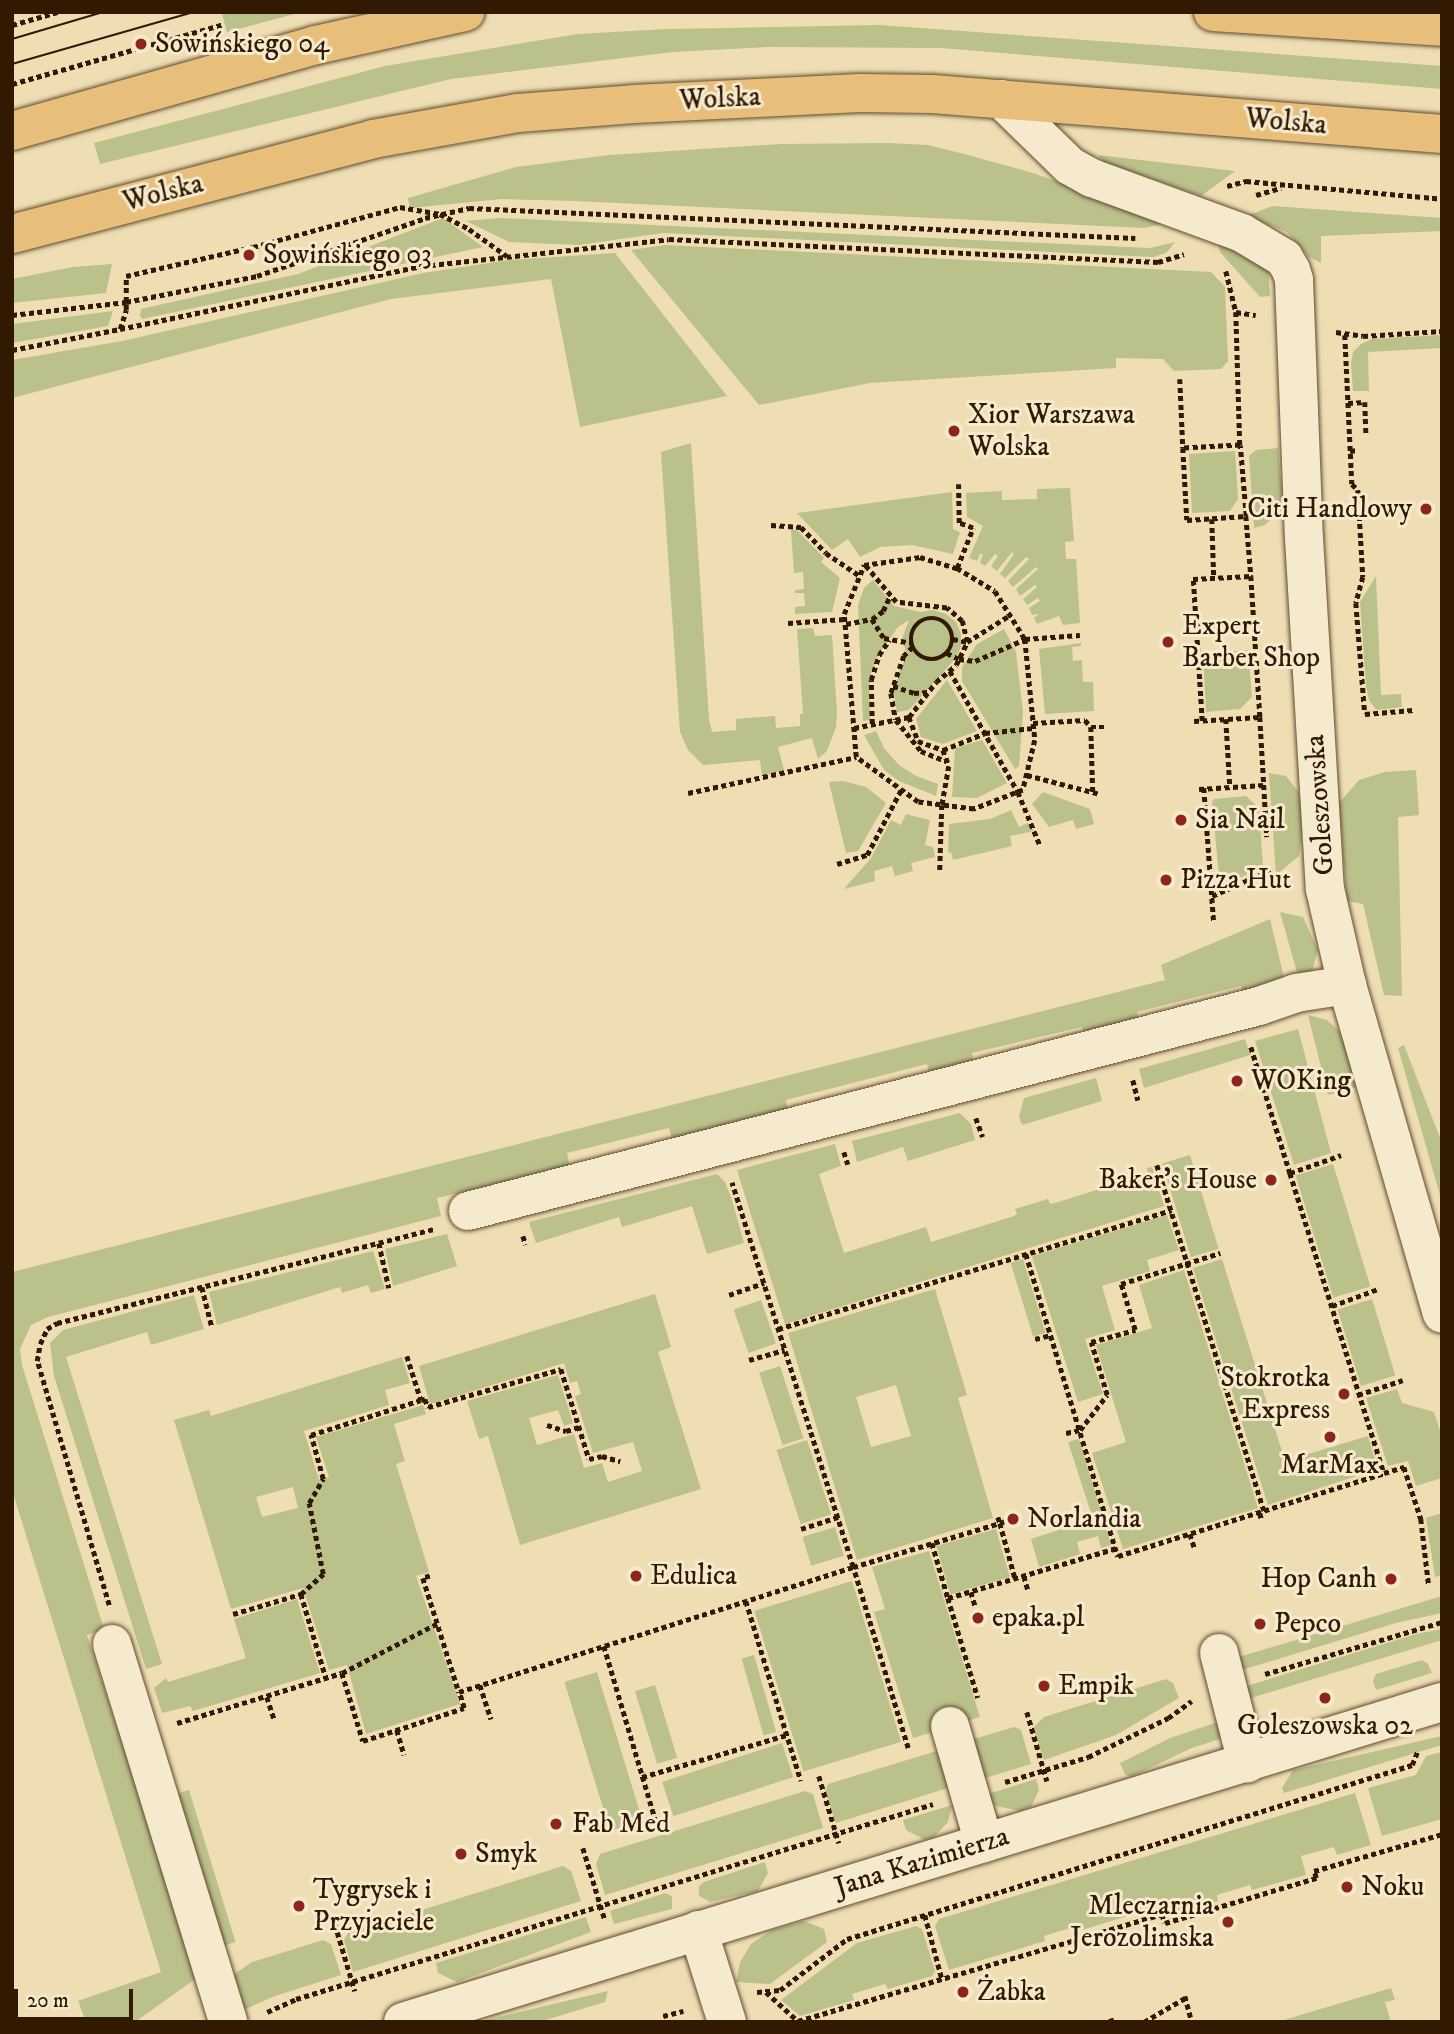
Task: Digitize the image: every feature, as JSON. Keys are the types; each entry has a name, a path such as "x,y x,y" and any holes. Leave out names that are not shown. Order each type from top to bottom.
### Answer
{"main road":[{"path":"12,131 195,77 465,12"},
{"path":"1213,12 1442,27"},
{"name":"Wolska","path":"12,234 373,139 519,113 723,98 860,93 1001,99 1442,134"}],"street":[{"name":"Goleszowska","path":"1001,99 1070,166 1091,178 1242,233 1284,258 1294,280 1304,538 1325,889 1347,985 1442,1314"},
{"path":"454,1219 721,1145 1259,1006 1296,993 1347,985"},
{"path":"112,1630 242,2019"},
{"path":"1223,1670 1247,1763"},
{"name":"Jana Kazimierza","path":"403,2022 1442,1702"},
{"path":"966,1719 970,1793 984,1843"},
{"path":"698,1930 727,2022"}],"path":[{"path":"12,25 58,12"},
{"path":"12,84 224,24"},
{"path":"1220,191 1230,184 1245,181 1285,187 1442,198"},
{"path":"120,329 126,276 253,247 400,207 440,214 469,229 507,256"},
{"path":"12,315 125,302 294,265 440,214 469,208 513,207 1141,238"},
{"path":"12,350 422,266 669,239 1158,262 1192,251"},
{"path":"1215,265 1227,272 1236,312 1240,445 1267,837"},
{"path":"1345,335 1352,484 1358,490 1363,577 1356,603 1365,714 1413,710"},
{"path":"1180,379 1188,520 1246,516"},
{"path":"1348,402 1365,402 1366,434"},
{"path":"1175,423 1182,423"},
{"path":"1183,448 1240,445"},
{"path":"1350,451 1358,450"},
{"path":"957,568 973,528 959,523 958,484"},
{"path":"1212,519 1214,578"},
{"path":"771,525 801,527 826,553 860,576"},
{"path":"688,793 856,757 918,802 974,808 1023,790 1035,740 1025,639 995,591 957,568 920,557 864,565"},
{"path":"856,757 845,621 864,565"},
{"path":"864,565 896,602 947,608 962,621 967,642"},
{"path":"1202,721 1193,579 1251,576"},
{"path":"788,623 872,619 883,611 890,596"},
{"path":"921,607 925,619"},
{"path":"854,728 909,717 928,692 950,671 967,642 1010,615"},
{"path":"872,619 877,629 889,640 912,645 923,658 933,660 947,653 953,639 950,629 943,621 925,619 912,631 912,645 904,656 893,686 896,720 921,751 947,761"},
{"path":"1188,626 1254,621"},
{"path":"947,653 959,659 975,661 1025,639 1080,635"},
{"path":"953,639 967,642"},
{"path":"872,724 871,680 879,655 889,640"},
{"path":"950,671 1018,792 1041,845"},
{"path":"893,686 914,693 928,692"},
{"path":"909,717 918,741 943,750 985,733 1033,725 1085,720 1091,727 1097,794 1027,775"},
{"path":"1194,721 1260,717"},
{"path":"1226,719 1230,787"},
{"path":"1091,727 1104,727"},
{"path":"940,870 942,805 949,766 943,750"},
{"path":"1214,924 1201,789 1264,785"},
{"path":"836,864 867,855 901,790"},
{"path":"1212,896 1271,870"},
{"path":"1247,1035 1384,1472"},
{"path":"721,1145 908,1748"},
{"path":"1290,1172 1341,1155"},
{"path":"1157,1165 1262,1512 1262,1521"},
{"path":"778,1329 1171,1210"},
{"path":"112,1630 37,1361 40,1344 47,1329 57,1323 379,1243 454,1219"},
{"path":"379,1243 389,1288"},
{"path":"1066,1433 1080,1430 1107,1395 1091,1342 1135,1330 1121,1284 1220,1253"},
{"path":"1026,1254 1118,1556 1404,1466 1421,1520 1429,1587"},
{"path":"729,1295 764,1283"},
{"path":"202,1287 212,1327"},
{"path":"1332,1306 1378,1289"},
{"path":"1035,1339 1051,1335"},
{"path":"749,1360 785,1350"},
{"path":"407,1356 421,1400"},
{"path":"233,1614 301,1594 323,1574 309,1503 323,1479 311,1435 421,1400 425,1399 428,1407 561,1368 589,1459 602,1456 620,1461"},
{"path":"1358,1395 1403,1380"},
{"path":"547,1425 565,1431 579,1427"},
{"path":"801,1529 838,1517"},
{"path":"459,1692 1001,1520 1015,1578"},
{"path":"1190,1534 1195,1549"},
{"path":"932,1543 948,1598 966,1719"},
{"path":"948,1598 1116,1548"},
{"path":"342,1673 363,1741 464,1708 423,1578 430,1576"},
{"path":"1024,1576 1028,1590"},
{"path":"971,1592 975,1605"},
{"path":"301,1594 326,1678"},
{"path":"747,1601 801,1781"},
{"path":"242,2019 352,1981 1088,1757 1168,1718 1198,1698 1223,1670 1442,1622"},
{"path":"174,1724 342,1673 438,1623"},
{"path":"604,1646 657,1825"},
{"path":"480,1685 491,1719"},
{"path":"267,1697 274,1719"},
{"path":"1027,1712 1047,1781"},
{"path":"397,1730 404,1755"},
{"path":"642,1777 787,1735"},
{"path":"754,1993 780,1990 847,1939 1412,1766 1418,1750 1430,1747"},
{"path":"819,1776 839,1843"},
{"path":"766,1992 798,2021 1086,1940 1162,1914 1165,1925 1316,1878 1314,1871 1377,1856 1442,1834"},
{"path":"583,1848 605,1921"},
{"path":"925,1915 942,1979"},
{"path":"335,1924 355,1991"},
{"path":"1144,2022 1185,1997 1192,2022"}],"green space":[{"path":"302,12 227,32 222,14"},
{"path":"879,25 1442,66 1442,89 941,48 768,47 673,52 451,79 100,164 94,143 385,66 578,34 667,29"},
{"path":"781,144 928,145 1033,173 1170,222 1145,228 502,199 410,208 408,198 516,167 609,155"},
{"path":"1098,155 1235,171 1201,196 1104,162"},
{"path":"1273,206 1442,218 1442,231 1321,236 1321,263 1309,257 1287,232 1246,216"},
{"path":"443,218 483,247 142,319 140,315 141,309 298,274"},
{"path":"500,218 1150,248 1175,242 1166,253 1153,257 663,233 579,245 509,242 466,221"},
{"path":"1226,238 1268,263 1270,296 1260,297 1220,252 1219,245"},
{"path":"665,245 1211,272 1225,287 1228,361 1221,369 1174,371 1163,359 1116,358 1116,368 870,383 759,405 631,250"},
{"path":"615,253 727,396 580,427 551,279 391,299 12,398 12,360 122,341 423,273 509,260"},
{"path":"112,264 106,293 12,303 12,279 73,267"},
{"path":"113,311 108,326 12,343 12,324"},
{"path":"1442,335 1442,348 1368,352 1369,391 1353,391 1351,363 1353,352 1361,344 1372,339"},
{"path":"691,443 712,732 736,730 736,719 775,716 776,728 800,726 800,714 803,714 797,629 813,628 815,636 832,635 837,712 836,727 827,751 818,759 812,738 778,747 784,770 762,776 760,760 703,765 688,750 680,732 661,452"},
{"path":"1278,448 1282,496 1279,511 1265,525 1254,528 1249,456 1256,450"},
{"path":"1235,451 1238,499 1230,511 1192,513 1189,454"},
{"path":"1070,488 1074,541 1065,542 1066,559 1076,559 1080,623 1063,625 1059,616 1037,624 1034,618 1039,614 1032,615 1029,608 1040,601 1038,598 1027,605 1023,599 1037,587 1035,585 1020,596 1016,589 1038,569 1036,567 1013,587 1008,581 1029,559 1026,557 1005,578 1000,574 1014,554 1012,552 997,571 991,566 998,556 995,554 985,566 980,563 983,554 980,554 977,561 969,558 983,526 967,517 966,493 1002,491 1002,500 1037,499 1037,489"},
{"path":"952,492 953,529 960,532 953,554 912,545 880,547 860,557 848,539 832,550 797,513"},
{"path":"791,530 797,530 824,558 821,562 840,578 832,612 795,614 795,607 805,606 804,593 795,593 795,590 804,589 803,572 794,573"},
{"path":"1376,576 1381,695 1401,694 1402,707 1376,710 1369,700 1366,686 1360,602"},
{"path":"873,580 894,606 946,614 956,622 961,634 961,647 955,659 909,710 897,712 894,694 900,669 907,657 902,638 909,620 898,627 878,655 869,679 870,720 863,721 858,605 864,588"},
{"path":"1004,629 1016,652 1023,712 1019,766 1015,769 962,681 962,667 977,644"},
{"path":"1081,643 1081,646 1072,647 1073,661 1082,660 1083,682 1093,682 1094,711 1045,714 1039,649"},
{"path":"1248,650 1252,697 1240,709 1206,712 1203,653"},
{"path":"947,680 977,731 943,744 921,737 916,719"},
{"path":"876,731 884,748 899,765 916,776 938,784 936,796 899,781 884,770 864,735"},
{"path":"982,740 1007,783 977,798 952,797 955,748"},
{"path":"1416,770 1419,815 1398,817 1402,996 1384,995 1363,904 1347,901 1339,803 1359,780 1385,772"},
{"path":"1269,773 1286,776 1299,793 1301,803 1299,856 1276,875"},
{"path":"843,781 866,787 886,803 858,851 846,853 829,782"},
{"path":"1043,792 1090,809 1094,824 1076,829 1073,820 1049,827 1032,804"},
{"path":"1246,796 1259,808 1263,867 1220,887 1212,802 1214,799"},
{"path":"1011,810 1019,827 1028,823 1034,831 1010,836 1012,846 953,860 951,852 948,853 949,824 990,819"},
{"path":"906,814 930,820 925,845 933,847 935,857 911,863 913,871 895,876 892,866 874,871 875,881 844,889 871,858 891,820 901,825"},
{"path":"1280,912 1303,917 1318,950 1312,972 1300,983"},
{"path":"1270,919 1286,986 1245,1000 1241,986 1137,1012 1140,1026 1086,1041 1082,1027 972,1053 975,1068 931,1079 927,1064 786,1100 789,1115 673,1143 669,1128 567,1153 570,1167 437,1198 441,1216 48,1317 31,1325 20,1349 22,1365 104,1629 87,1635 198,1977 135,2022 86,2022 78,2001 161,1972 12,1490 12,1272 1165,980 1161,965"},
{"path":"1308,1015 1327,1020 1343,1035 1358,1087 1328,1095"},
{"path":"1298,1029 1331,1153 1294,1165 1255,1041"},
{"path":"1245,1039 1250,1055 1144,1088 1139,1069"},
{"path":"1404,1045 1442,1143 1441,1199 1398,1048"},
{"path":"1096,1078 1102,1101 1022,1125 1019,1117 1024,1098"},
{"path":"960,1113 971,1124 975,1140 908,1161 903,1147 857,1162 852,1141"},
{"path":"835,1144 841,1166 819,1174 844,1253 926,1227 931,1242 1014,1216 1017,1214 1015,1209 1048,1199 1050,1204 1055,1203 1148,1174 1147,1168 1152,1167 1164,1206 785,1324 737,1170"},
{"path":"1190,1155 1219,1249 1191,1257 1162,1163"},
{"path":"1333,1164 1370,1286 1333,1298 1296,1175"},
{"path":"717,1174 725,1182 744,1243 707,1254 692,1206 622,1227 619,1217 536,1243 529,1222"},
{"path":"1167,1215 1179,1250 1147,1260 1150,1271 1102,1286 1115,1330 1085,1339 1103,1394 1078,1402 1032,1256"},
{"path":"447,1234 457,1266 393,1286 385,1249"},
{"path":"373,1251 385,1289 371,1293 368,1285 342,1293 340,1287 217,1325 209,1292"},
{"path":"1023,1259 1046,1333 1033,1336 1011,1263"},
{"path":"1222,1259 1285,1461 1368,1436 1378,1469 1268,1505 1193,1268"},
{"path":"1184,1270 1258,1508 1123,1549 1092,1453 1126,1442 1096,1345 1152,1328 1139,1285"},
{"path":"935,1289 967,1395 958,1398 993,1518 857,1560 788,1333","holes":["896,1385 911,1436 871,1447 856,1397"]},
{"path":"655,1294 671,1347 658,1352 701,1489 520,1545 488,1436 479,1439 467,1401 558,1375 573,1423 564,1426 558,1410 529,1418 537,1445 574,1434 584,1468 602,1463 608,1482 642,1471 633,1442 593,1453 575,1396 581,1394 577,1381 570,1383 564,1363 430,1404 419,1366"},
{"path":"194,1295 204,1329 151,1345 147,1332 66,1357 162,1664 146,1669 54,1376 50,1343 63,1330"},
{"path":"1372,1299 1395,1376 1361,1386 1338,1310"},
{"path":"761,1300 776,1343 749,1353 734,1309"},
{"path":"402,1357 410,1383 385,1390 389,1405 304,1431 319,1480 329,1477 316,1437 423,1405 426,1414 394,1424 405,1461 396,1464 429,1572 416,1576 460,1704 366,1734 347,1665 329,1670 303,1588 231,1609 174,1420 209,1410 211,1416","holes":["293,1487 298,1508 262,1517 256,1497"]},
{"path":"780,1366 803,1438 783,1445 759,1373"},
{"path":"1397,1389 1402,1403 1434,1412 1442,1437 1442,1478 1416,1486 1408,1461 1388,1466 1366,1398"},
{"path":"1079,1439 1111,1545 1101,1548 1098,1536 1077,1542 1080,1554 1039,1567 1031,1539 1093,1519 1068,1442"},
{"path":"807,1440 831,1514 801,1524 777,1450"},
{"path":"1442,1513 1442,1575 1435,1577 1426,1518"},
{"path":"835,1527 844,1556 811,1566 802,1537"},
{"path":"996,1529 1010,1577 950,1594 936,1546"},
{"path":"929,1551 980,1717 913,1738 874,1612 885,1609 872,1567"},
{"path":"852,1581 901,1742 804,1771 754,1611"},
{"path":"1442,1596 1442,1613 1396,1623 1232,1673 1229,1660"},
{"path":"297,1599 320,1673 193,1711 190,1706 162,1713 154,1688 166,1678 168,1682 246,1658 234,1619"},
{"path":"1442,1629 1442,1640 1241,1701 1237,1689 1416,1634"},
{"path":"754,1655 776,1732 764,1735 742,1659"},
{"path":"1422,1660 1428,1664 1432,1673 1376,1690 1373,1681 1376,1674"},
{"path":"597,1672 643,1821 610,1831 564,1682"},
{"path":"1166,1679 1173,1683 1179,1698 1116,1735 1044,1760 1033,1728 1044,1717"},
{"path":"655,1685 677,1758 657,1764 635,1691"},
{"path":"1221,1721 1226,1737 1192,1748 1131,1777 1125,1774 1120,1763 1170,1738"},
{"path":"1014,1727 1021,1730 1031,1764 979,1780 967,1741"},
{"path":"1442,1736 1442,1745 1284,1793 1282,1788 1293,1770"},
{"path":"782,1743 793,1777 673,1816 662,1782"},
{"path":"940,1750 951,1787 836,1823 825,1791 828,1784"},
{"path":"1442,1752 1442,1819 1382,1836 1368,1788 1416,1775 1426,1756"},
{"path":"1036,1779 1039,1790 1031,1807 1020,1811 996,1806 985,1795"},
{"path":"189,1790 235,1942 219,1947 173,1795"},
{"path":"805,1791 813,1794 823,1828 605,1895 596,1864 600,1854"},
{"path":"1355,1793 1371,1845 1337,1855 1334,1847 1301,1856 1306,1875 1252,1890 1250,1885 1217,1895 1218,1901 1167,1916 1163,1905 1079,1931 1077,1926 1044,1936 1045,1941 949,1970 935,1926 939,1919"},
{"path":"952,1805 948,1822 934,1837 925,1840 906,1830 903,1820"},
{"path":"765,1862 768,1873 758,1891 710,1902 699,1896 699,1886 704,1882"},
{"path":"563,1866 571,1871 581,1901 353,1972 344,1940 348,1933"},
{"path":"665,1893 672,1896 672,1909 614,1924 610,1911"},
{"path":"586,1917 591,1932 457,1982 438,1973 436,1963"},
{"path":"804,1921 824,1929 827,1942 770,1984 736,1982 740,1962 751,1944 772,1930"},
{"path":"916,1926 922,1929 935,1971 932,1976 888,1989 885,1984 852,1994 854,2000 800,2016 781,2000 857,1943"},
{"path":"323,1940 331,1944 341,1975 275,1996 241,2011 230,1977 252,1962"},
{"path":"1391,1988 1395,2000 1385,2002 1391,2022 1277,2022"},
{"path":"608,1991 605,2002 539,2022 478,2022"}],"tram line":[{"path":"12,39 103,12"},
{"path":"12,64 193,12"}],"place":[{"name":"Sowińskiego 04","path":"141,44"},
{"name":"Sowińskiego 03","path":"249,255"},
{"name":"Xior Warszawa Wolska","path":"954,431"},
{"name":"Citi Handlowy","path":"1426,509"},
{"name":"Expert Barber Shop","path":"1168,642"},
{"name":"Sia Nail","path":"1181,820"},
{"name":"Pizza Hut","path":"1166,880"},
{"name":"WOKing","path":"1237,1081"},
{"name":"Baker's House","path":"1271,1180"},
{"name":"Stokrotka Express","path":"1344,1394"},
{"name":"MarMax","path":"1330,1437"},
{"name":"Norlandia","path":"1013,1519"},
{"name":"Edulica","path":"636,1576"},
{"name":"Hop Canh","path":"1391,1579"},
{"name":"epaka.pl","path":"978,1618"},
{"name":"Pepco","path":"1260,1624"},
{"name":"Empik","path":"1044,1686"},
{"name":"Goleszowska 02","path":"1325,1698"},
{"name":"Fab Med","path":"556,1824"},
{"name":"Smyk","path":"461,1854"},
{"name":"Noku","path":"1347,1887"},
{"name":"Tygrysek i Przyjaciele","path":"299,1906"},
{"name":"Mleczarnia Jerozolimska","path":"1228,1922"},
{"name":"Żabka","path":"963,1992"}]}
